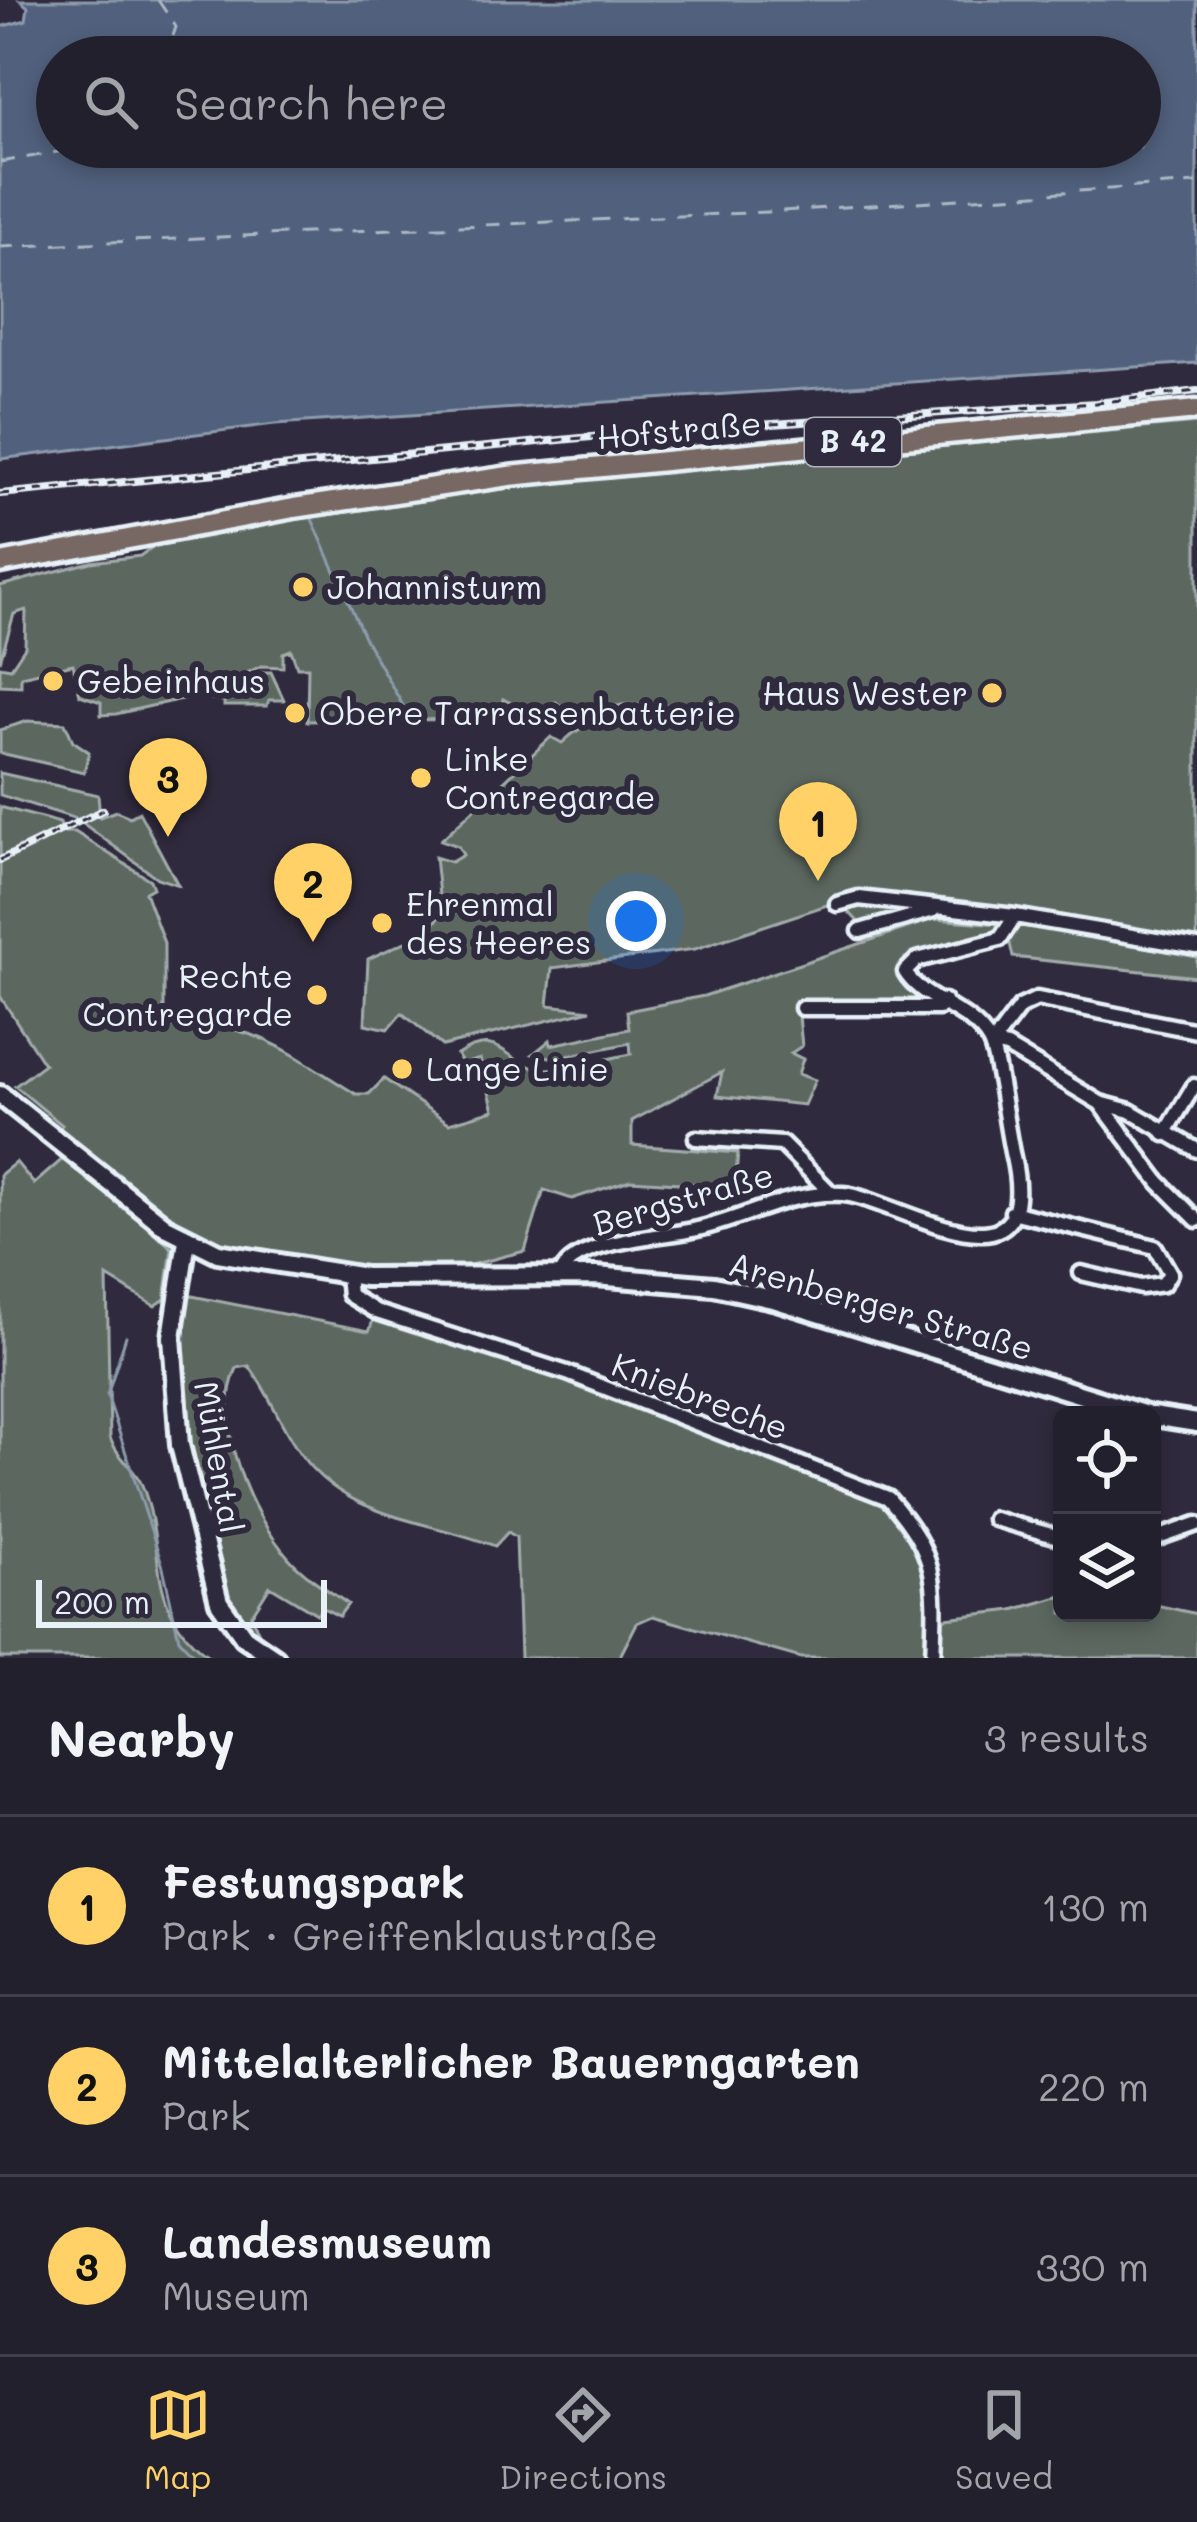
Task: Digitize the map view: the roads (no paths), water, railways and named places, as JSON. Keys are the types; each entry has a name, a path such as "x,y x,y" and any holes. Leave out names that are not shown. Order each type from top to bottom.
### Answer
{"main road":[{"name":"Hofstraße","path":"0,563 241,517 509,476 1197,410"},
{"name":"Hofstraße","path":"0,552 184,518 241,517"},
{"name":"Arenberger Straße","path":"0,1095 187,1240 232,1257 347,1275 648,1278 753,1294 1117,1406"},
{"name":"Mühlental","path":"187,1240 172,1337 180,1445 215,1594 238,1632 275,1658"},
{"name":"Arenberger Straße","path":"1161,1418 1197,1423"}],"street":[{"path":"868,899 869,909 885,923"},
{"path":"837,904 868,899 1015,916 1197,947"},
{"path":"860,932 947,908"},
{"path":"1015,916 1000,939 909,962 907,977 975,1023 992,1045 1015,1167 1012,1212 1141,1236 1166,1258 1170,1273 1163,1284 1141,1287 1081,1273"},
{"path":"992,1045 1020,1007 1037,999 1197,1030"},
{"path":"802,1008 927,1008 944,1001"},
{"path":"992,1045 1007,1047 1100,1103 1130,1111 1197,1150"},
{"path":"1165,1134 1194,1086"},
{"path":"1100,1103 1159,1182 1197,1220"},
{"name":"Bergstraße","path":"696,1138 779,1143 832,1194"},
{"name":"Bergstraße","path":"560,1277 569,1262 609,1245 699,1229 788,1197 864,1198 957,1233 994,1228 1012,1212"},
{"name":"Kniebreche","path":"347,1275 350,1295 376,1312 567,1373 888,1498 922,1538 934,1588 933,1658"},
{"path":"994,1519 1053,1535"},
{"path":"1161,1537 1197,1524"}],"water":[{"path":"20,0 1197,0 1197,363 275,424 0,459 0,27 26,20 28,7"}],"waterway":[{"path":"312,519 365,639 410,718"},
{"path":"126,1336 107,1395 163,1567 179,1639 197,1658"}],"railway":[{"path":"0,494 633,433 1096,403 1197,391"},
{"path":"0,860 103,810"}],"place":[{"name":"Johannisturm","path":"303,587"},
{"name":"Gebeinhaus","path":"53,681"},
{"name":"Haus Wester","path":"992,693"},
{"name":"Obere Tarrassenbatterie","path":"295,713"},
{"name":"Linke Contregarde","path":"421,778"},
{"name":"Landesmuseum","path":"168,837"},
{"name":"Festungspark","path":"818,881"},
{"name":"Ehrenmal des Heeres","path":"382,923"},
{"name":"Mittelalterlicher Bauerngarten","path":"313,942"},
{"name":"Rechte Contregarde","path":"317,995"},
{"name":"Lange Linie","path":"402,1069"}]}
